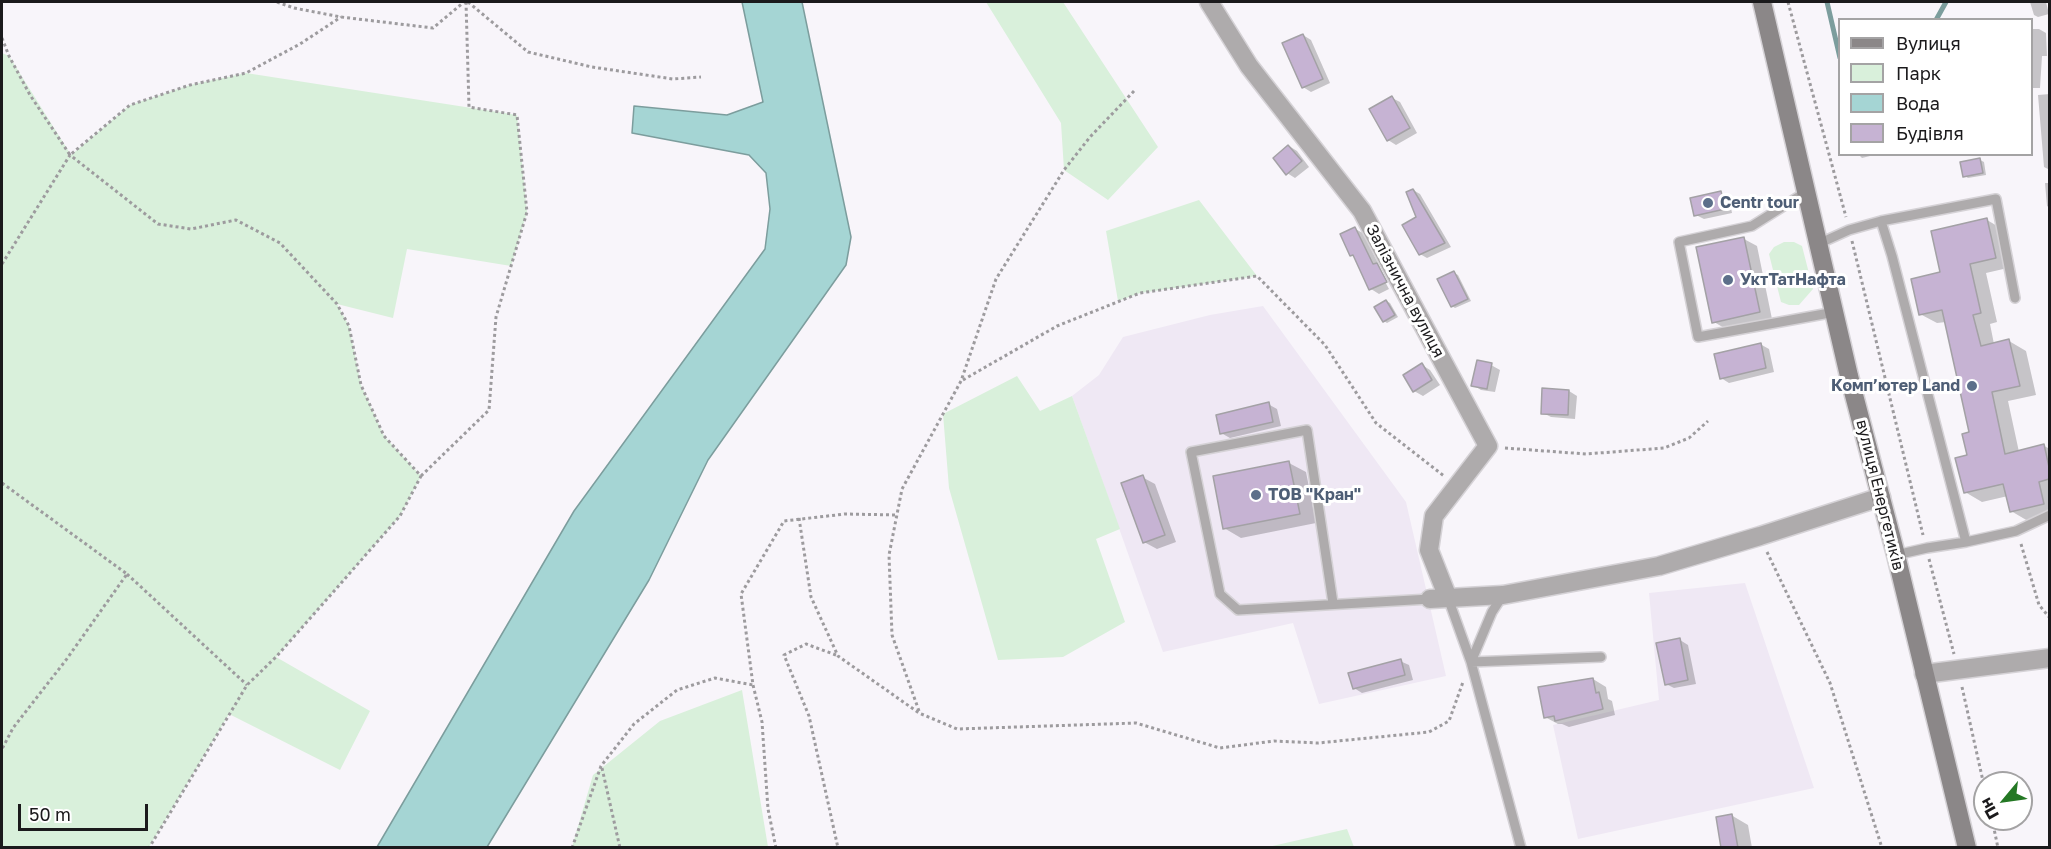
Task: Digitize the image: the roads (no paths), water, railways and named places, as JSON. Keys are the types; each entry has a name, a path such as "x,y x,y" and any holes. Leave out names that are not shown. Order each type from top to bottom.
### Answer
{"main road":[{"name":"вулиця Енергетиків","path":"1762,2 1818,244 1967,848"}],"street":[{"name":"Залізнична вулиця","path":"1209,2 1248,66 1362,211 1488,446 1434,516 1429,550 1439,598"},
{"path":"1439,598 1503,595 1659,567 1881,497"},
{"path":"1924,674 2049,658"}],"lane":[{"path":"1806,192 1752,226 1679,242 1698,337 1835,312"},
{"path":"1818,244 1849,230 1881,220 1996,198 2015,298"},
{"path":"1881,220 1966,542"},
{"path":"1333,603 1307,430 1191,452 1220,594 1238,609 1439,598 1471,662 1521,848"},
{"path":"1896,555 2016,531 2049,515"},
{"path":"1471,662 1492,612 1503,595"},
{"path":"1471,662 1601,657"}],"water":[{"path":"742,2 802,2 851,237 846,265 708,460 649,580 487,847 377,847 574,511 765,249 770,209 766,173 749,155 632,133 634,106 727,115 763,102"}],"waterway":[{"path":"1827,2 1838,49"},
{"path":"1937,18 1946,2"}],"place":[{"name":"Centr tour","path":"1708,203"},
{"name":"УктТатНафта","path":"1728,280"},
{"name":"Комп’ютер Land","path":"1972,386"},
{"name":"ТОВ \"Кран\"","path":"1256,495"}]}
